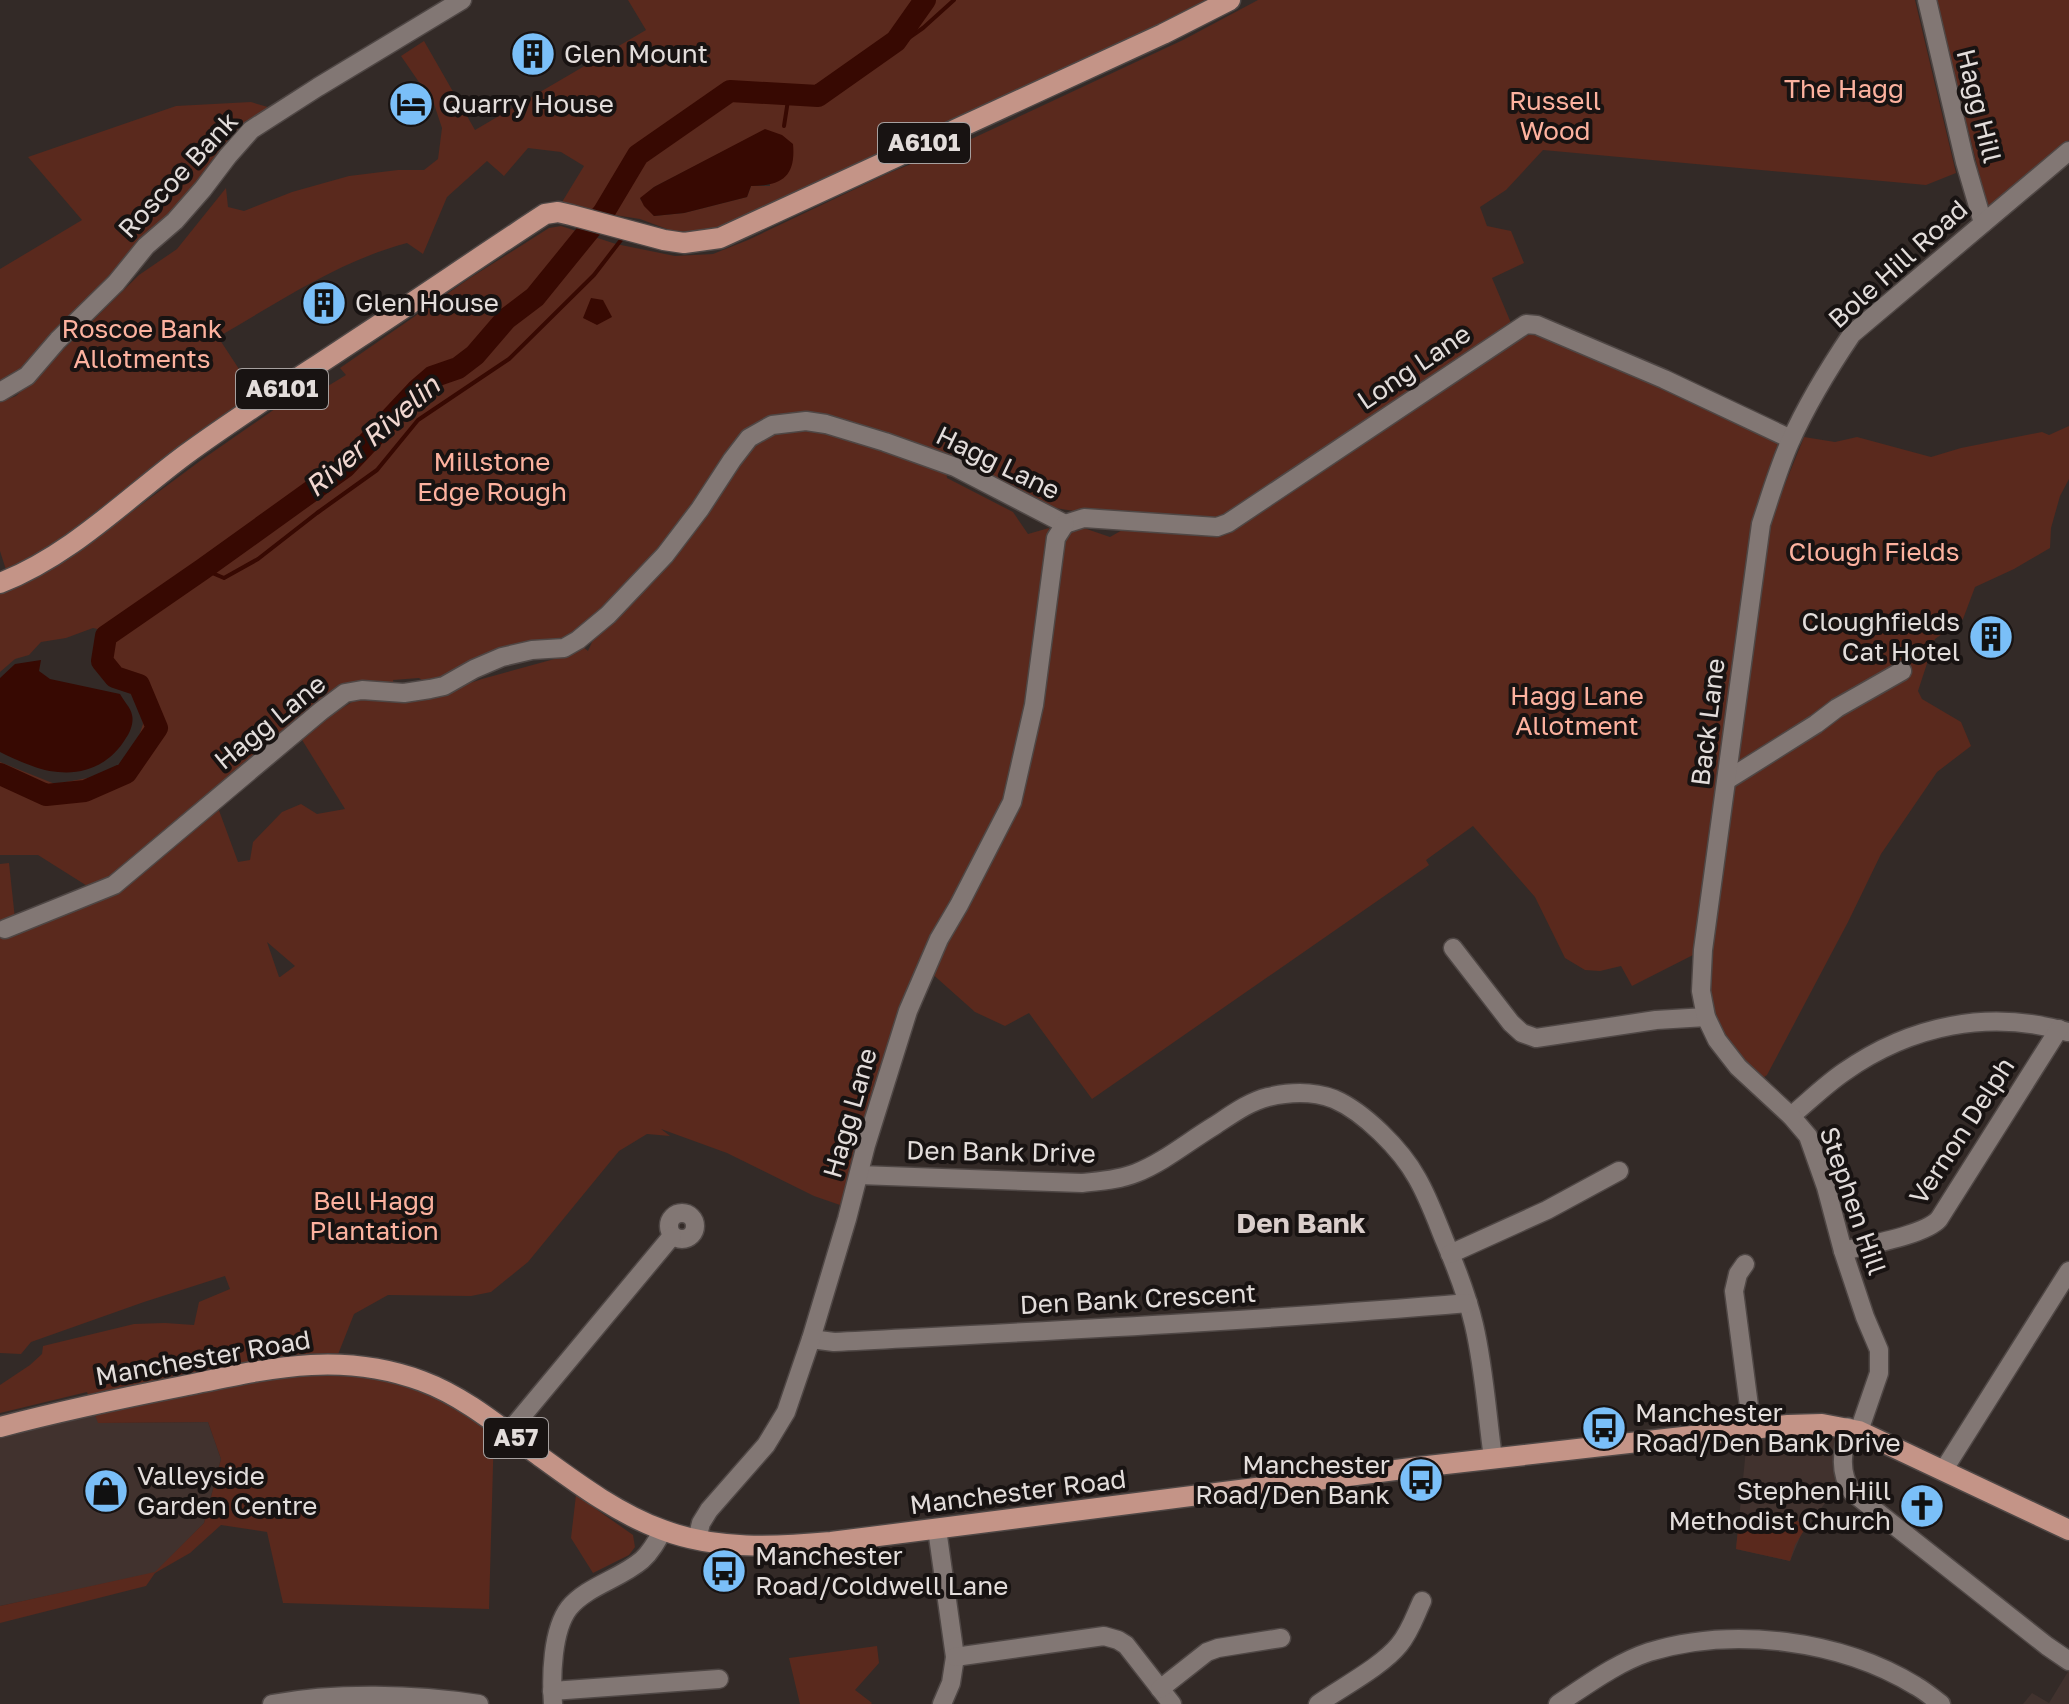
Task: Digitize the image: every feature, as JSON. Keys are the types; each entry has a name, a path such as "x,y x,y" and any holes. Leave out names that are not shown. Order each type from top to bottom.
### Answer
{"main road":[{"name":"A6101","path":"0,583 54,554 185,455 545,214 558,212 684,243 720,238 1163,34 1230,0"},
{"name":"Manchester Road","path":"0,1427 88,1405 272,1368 325,1363 377,1369 422,1381 463,1401 579,1485 663,1530 734,1544 782,1546 1493,1458 1788,1425 1822,1424 1854,1429 2069,1530"}],"street":[{"name":"Roscoe Bank","path":"0,392 27,376 58,340 116,283 146,246 175,221 251,130 462,0"},
{"name":"Hagg Hill","path":"1927,0 1965,162 1983,223"},
{"name":"Bole Hill Road","path":"1791,439 1832,363 1852,334 2069,151"},
{"name":"Long Lane","path":"1065,524 1084,518 1217,527 1228,523 1526,324 1537,325 1656,376 1791,439"},
{"name":"Hagg Lane","path":"5,929 114,885 345,693 362,690 404,693 444,686 502,657 532,650 564,648 578,640 608,615 665,555 749,438 772,425 806,421 826,424 885,442 955,467 1065,524 1056,538 1034,705 1012,802 925,967 908,1011 811,1339 786,1412 766,1445 709,1510 701,1523 697,1539"},
{"name":"Back Lane","path":"1706,1017 1701,970 1761,524 1791,439"},
{"path":"1727,780 1837,708 1902,671"},
{"path":"1453,948 1511,1023 1522,1033 1536,1038 1656,1020 1706,1017"},
{"name":"Stephen Hill","path":"1706,1017 1717,1040 1738,1067 1808,1136 1843,1251 1879,1350 1879,1373 1842,1462 1843,1473 1852,1492 2069,1661"},
{"path":"1791,1116 1840,1074 1867,1056 1903,1039 1951,1025 1987,1020 2025,1022 2064,1031"},
{"name":"Vernon Delph","path":"1843,1251 1934,1225 2064,1031"},
{"name":"Den Bank Drive","path":"859,1175 1082,1183 1110,1180 1136,1173 1249,1104 1266,1097 1289,1093 1334,1099 1375,1128 1416,1175 1468,1303 1493,1458"},
{"path":"1450,1254 1547,1210 1619,1171"},
{"path":"508,1433 672,1236"},
{"path":"1745,1264 1738,1274 1734,1291 1752,1429"},
{"path":"1943,1471 2069,1271"},
{"name":"Den Bank Crescent","path":"811,1339 834,1342 1314,1316 1468,1303"},
{"path":"937,1529 955,1657 951,1683 942,1704"},
{"path":"663,1530 640,1562 571,1605 561,1620 556,1642 552,1698 719,1679"},
{"path":"1318,1704 1398,1646 1422,1601"},
{"path":"955,1657 1104,1636 1126,1645 1172,1704"},
{"path":"1160,1689 1207,1652 1281,1638"},
{"path":"1558,1704 1618,1666 1648,1652 1690,1643 1737,1639 1786,1641 1855,1658 1916,1686 1941,1704"},
{"path":"272,1704 369,1696 479,1704"}],"shaded area":[{"path":"765,129 782,135 793,144 792,164 779,181 751,186 747,197 684,213 654,216 644,206 640,198 654,187"},
{"path":"591,298 603,300 612,317 597,325 583,318"},
{"path":"41,660 39,671 50,679 120,694 130,710 132,721 127,736 114,754 98,765 79,771 51,771 28,765 0,752 0,678 15,664"},
{"name":"Valleyside Garden Centre","path":"94,1412 99,1423 208,1422 221,1459 204,1523 155,1573 0,1606 0,1438"},
{"path":"1848,1427 1844,1478 1801,1535 1790,1561 1736,1549 1748,1429"},
{"path":"2069,1670 2069,1704 2023,1704 2032,1693 2049,1703"}],"green space":[{"name":"Roscoe Bank Allotments","path":"628,0 919,0 890,40 817,92 731,86 636,150 607,202 595,217 559,207 584,166 561,152 528,148 504,176 487,161 447,197 423,254 407,243 357,260 218,337 256,395 78,531 7,573 0,551 0,402 16,396 139,275 177,249 226,188 228,207 244,211 292,192 349,176 424,170 438,159 442,128 434,104 401,56 424,41 475,130 646,30"},
{"path":"932,0 1210,0 715,229 675,232 640,219 608,214 642,157 732,94 818,102 893,50","holes":["765,130 770,186 751,186 747,197 684,213 654,216 640,199 654,187"]},
{"name":"Millstone Edge Rough","path":"1258,0 1915,0 1956,173 1926,185 1543,150 1506,190 1480,207 1487,226 1511,231 1524,263 1492,278 1511,323 1414,392 1228,514 1212,518 1087,513 1055,508 829,416 791,413 772,418 650,567 564,643 427,684 419,678 393,680 394,687 367,685 114,879 92,889 38,855 0,855 0,762 55,784 109,774 134,751 143,724 140,704 123,686 112,681 111,632 93,628 66,638 41,642 29,655 15,659 0,672 0,593 35,579 71,557 295,395 300,403 346,375 340,368 470,278 549,228 561,226 616,244 675,256 713,254 889,173 967,141 1183,40"},
{"path":"1935,0 2069,0 2069,140 1988,208"},
{"path":"251,102 271,108 33,362 0,386 0,269 82,220 28,157 176,106"},
{"name":"Hagg Lane Allotment","path":"1533,330 1781,441 1695,954 1632,986 1621,966 1600,971 1585,970 1565,958 1535,897 1473,826 1426,860 1429,865 1092,1099 1029,1013 1005,1026 975,1012 929,971 1024,790 1061,541 1075,525 1110,537 1124,529 1219,535 1499,346"},
{"name":"Clough Fields","path":"2069,426 2069,479 2060,496 2051,528 2050,548 1975,587 1963,619 1935,639 1918,691 1922,699 1961,722 1971,746 1937,772 1881,854 1848,922 1763,1078 1730,1044 1717,1024 1709,998 1709,970 1768,526 1804,437 1835,442 1857,437 1931,457 2042,432 2049,435"},
{"name":"Bell Hagg Plantation","path":"795,428 833,431 946,470 947,478 1013,512 1028,534 1049,528 1024,709 1004,800 954,903 919,961 840,1205 814,1196 727,1153 661,1129 670,1136 647,1134 619,1151 528,1262 491,1292 471,1296 388,1295 354,1314 333,1367 417,1388 494,1430 489,1609 283,1603 267,1532 221,1525 190,1553 155,1573 146,1586 0,1623 0,1606 155,1572 204,1523 221,1459 208,1422 98,1423 87,1392 0,1413 0,1385 30,1365 42,1354 43,1346 134,1324 194,1325 199,1302 230,1289 225,1276 31,1342 21,1354 0,1353 0,937 121,888 217,805 238,862 250,860 253,842 282,812 301,804 317,814 345,809 299,735 352,702 378,696 443,692 569,655 582,646 588,651 592,642 668,554 737,460 767,434","holes":["267,942 295,966 279,977"]},
{"path":"9,863 15,919 0,925 0,864"},
{"path":"576,1495 633,1535 635,1547 629,1555 593,1573 571,1538"},
{"path":"1792,1517 1806,1527 1790,1561 1736,1549 1739,1519"},
{"path":"877,1646 879,1663 855,1690 871,1704 800,1704 789,1658"}],"waterway":[{"name":"River Rivelin","path":"0,774 46,795 85,791 126,773 157,728 139,685 115,677 102,661 106,636 345,467 418,389 432,377 458,368 475,355 506,319 535,297 604,212 638,155 730,91 818,96 896,41 925,0"},
{"path":"893,43 900,44 923,28 954,0"},
{"path":"784,126 789,94"},
{"path":"203,569 224,578 258,559 377,470 418,420 509,359 594,275 621,240"}],"place":[{"name":"Glen Mount","path":"533,54"},
{"name":"Quarry House","path":"411,104"},
{"name":"Glen House","path":"324,303"},
{"name":"Cloughfields Cat Hotel","path":"1991,637"},
{"name":"Manchester Road/Den Bank Drive","path":"1604,1428"},
{"name":"Manchester Road/Den Bank","path":"1421,1480"},
{"name":"Valleyside Garden Centre","path":"106,1491"},
{"name":"Stephen Hill Methodist Church","path":"1922,1506"},
{"name":"Manchester Road/Coldwell Lane","path":"724,1571"}],"district":[{"name":"Den Bank","path":"1301,1223"}],"park label":[{"name":"The Hagg","path":"1844,89"},
{"name":"Russell Wood","path":"1555,116"}]}
